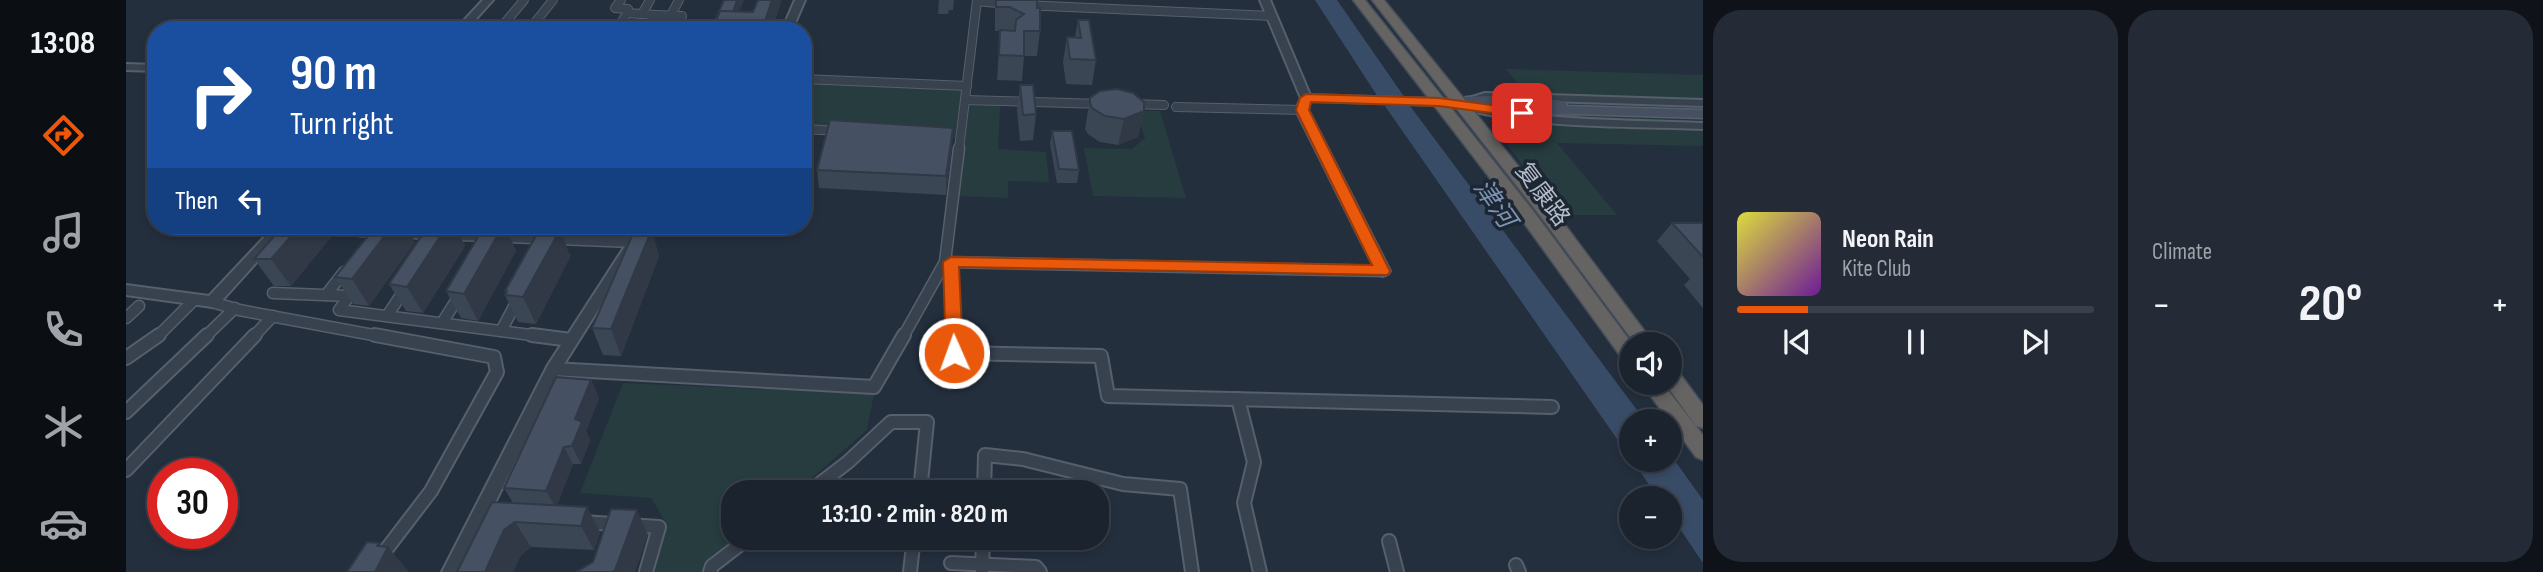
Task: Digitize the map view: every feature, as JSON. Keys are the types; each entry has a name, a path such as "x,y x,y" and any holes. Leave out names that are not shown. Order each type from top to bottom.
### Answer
{"highway":[{"name":"复康路","path":"1359,0 1525,212 1619,340"},
{"name":"复康路","path":"1378,0 1462,104 1636,332"},
{"path":"1682,391 1703,420"},
{"path":"1660,395 1703,451"}],"main road":[{"path":"1439,102 1522,113 1573,108 1703,112"}],"street":[{"path":"468,21 488,0"},
{"path":"506,21 524,0"},
{"path":"536,21 553,0"},
{"path":"621,0 615,8 628,9 622,21"},
{"path":"642,14 650,0"},
{"path":"671,15 679,0"},
{"path":"791,21 800,0"},
{"path":"1101,0 1102,9"},
{"path":"948,262 1383,271 1304,104 1265,0"},
{"path":"1272,16 977,1 948,262 954,353 1101,356 1108,396 1552,407"},
{"path":"627,13 682,16 679,21"},
{"path":"651,21 655,15"},
{"path":"126,68 147,69"},
{"path":"812,79 968,86"},
{"path":"1462,104 1485,96 1703,103"},
{"path":"966,100 1108,104"},
{"path":"1176,107 1375,101 1439,102"},
{"path":"1122,104 1164,105"},
{"path":"1462,104 1503,115 1703,126"},
{"path":"812,130 856,132"},
{"path":"948,139 961,140"},
{"path":"212,302 274,235"},
{"path":"367,242 373,235"},
{"path":"389,243 395,235"},
{"path":"435,245 441,235"},
{"path":"468,235 634,242"},
{"path":"545,250 553,235"},
{"path":"451,572 485,516 553,369 638,235"},
{"path":"489,247 495,236"},
{"path":"553,369 874,387 948,262"},
{"path":"327,295 351,263"},
{"path":"365,275 338,310 571,340"},
{"path":"387,316 414,275"},
{"path":"501,331 526,285"},
{"path":"126,290 212,302 494,357 497,372 431,491 369,572"},
{"path":"442,323 462,291"},
{"path":"274,293 349,296"},
{"path":"126,358 152,342 194,300"},
{"path":"126,318 139,306"},
{"path":"126,412 234,308"},
{"path":"126,470 273,316"},
{"path":"1238,399 1254,462 1244,503 1260,572"},
{"path":"825,480 891,422 927,422 921,480"},
{"path":"984,480 985,455 1023,459 1108,480"},
{"path":"1109,480 1180,489 1192,572"},
{"path":"562,521 659,527 646,572"},
{"path":"1389,541 1397,572"},
{"path":"710,572 712,566 733,550"},
{"path":"910,572 913,550"},
{"path":"983,550 983,568"},
{"path":"951,563 983,568 1036,567 1040,572"}],"green space":[{"path":"1506,69 1703,75 1703,146 1557,143 1617,215 1558,215 1490,120 1549,121"},
{"path":"812,81 962,89 955,138 812,128"},
{"path":"964,103 1000,105 998,149 1046,152 1049,182 1008,181 1008,198 954,196"},
{"path":"1136,111 1160,111 1186,198 1093,196 1084,148 1132,149 1145,138"},
{"path":"623,383 874,394 867,430 810,480 721,480 721,550 728,550 703,572 651,572 665,521 651,498 580,493"}],"water":[{"path":"1315,0 1337,0 1405,98 1378,97"},
{"path":"1385,106 1410,106 1619,386 1619,395 1626,395 1636,409 1619,409 1619,442"},
{"path":"1682,471 1703,500 1703,563 1682,532 1682,486 1650,486 1640,472"}],"building":[{"path":"724,0 737,0 733,12 720,11 716,18"},
{"path":"758,0 772,0 765,21 716,21 720,11 753,12"},
{"path":"996,0 1037,0 1037,8 1040,8 1040,31 1024,31 1024,56 999,55 1000,30 1015,31 1016,20 1024,14 1010,7 996,7"},
{"path":"1078,20 1089,20 1096,60 1070,59 1067,37 1081,38"},
{"path":"1020,85 1033,85 1036,114 1023,115"},
{"path":"1117,89 1133,93 1144,102 1144,111 1124,119 1105,116 1092,108 1090,98 1100,91"},
{"path":"830,120 953,128 946,176 817,170"},
{"path":"1052,131 1072,131 1079,170 1059,169"},
{"path":"1672,223 1703,223 1703,257"},
{"path":"275,235 292,235 271,259 254,259"},
{"path":"369,235 385,235 352,279 335,277"},
{"path":"422,235 441,235 407,287 389,284"},
{"path":"479,235 498,235 464,294 446,291"},
{"path":"536,235 557,235 523,297 505,295"},
{"path":"632,235 650,235 611,329 592,328"},
{"path":"556,377 591,380 575,419 582,422 572,446 564,447 546,491 504,488"},
{"path":"492,502 587,507 581,526 515,522 504,530 485,572 457,572"},
{"path":"611,509 637,510 615,570 576,572 593,562"},
{"path":"367,542 388,547 375,572 347,572"}],"route":[{"path":"954,353 951,262 1383,271 1302,110 1306,98 1439,102 1522,113"}],"water label":[{"name":"津河","path":"1495,203"}]}
